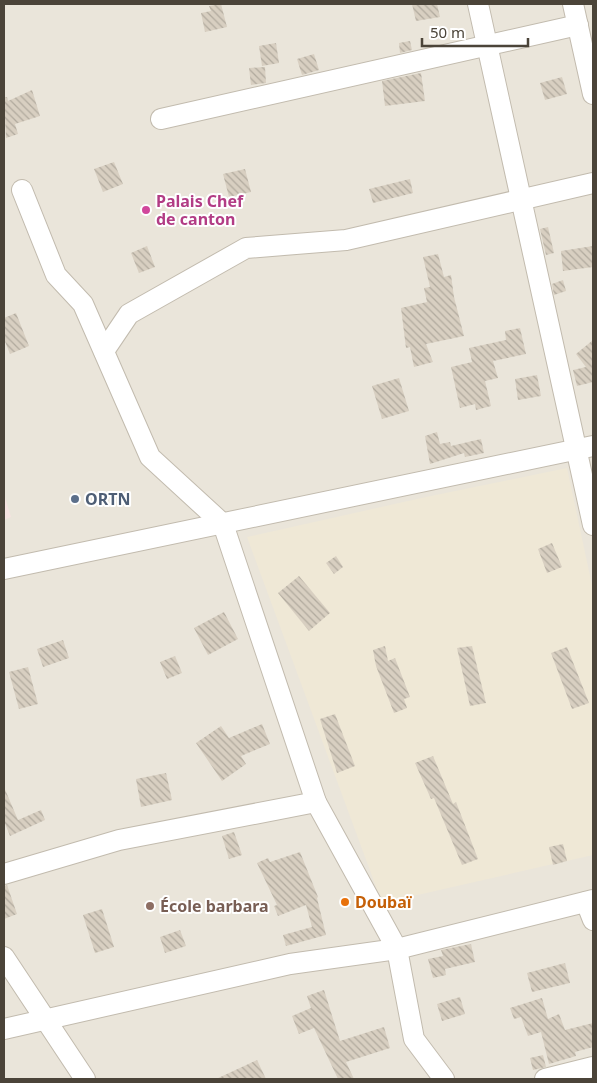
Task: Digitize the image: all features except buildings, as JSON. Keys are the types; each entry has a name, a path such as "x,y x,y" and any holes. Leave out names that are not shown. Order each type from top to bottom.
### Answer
{"street":[{"path":"478,4 522,200 585,448 593,525"},
{"path":"573,4 593,94"},
{"path":"161,119 578,25"},
{"path":"104,351 129,314 246,248 346,240 593,183"},
{"path":"22,190 56,275 83,304 150,457 223,524 316,802 397,949 414,1039 444,1079"},
{"path":"4,569 585,448"},
{"path":"4,874 119,840 316,802"},
{"path":"4,1029 290,964 397,949 591,907"},
{"path":"4,958 85,1079"},
{"path":"545,1079 593,1067"}],"shaded area":[{"path":"4,4 593,4 593,1079 4,1079"},
{"path":"567,468 593,590 593,855 382,903 247,537"},
{"path":"4,494 11,517 4,520"}],"place":[{"name":"Palais Chef de canton","path":"146,210"},
{"name":"ORTN","path":"75,499"},
{"name":"Doubaï","path":"345,902"},
{"name":"École barbara","path":"150,906"}]}
